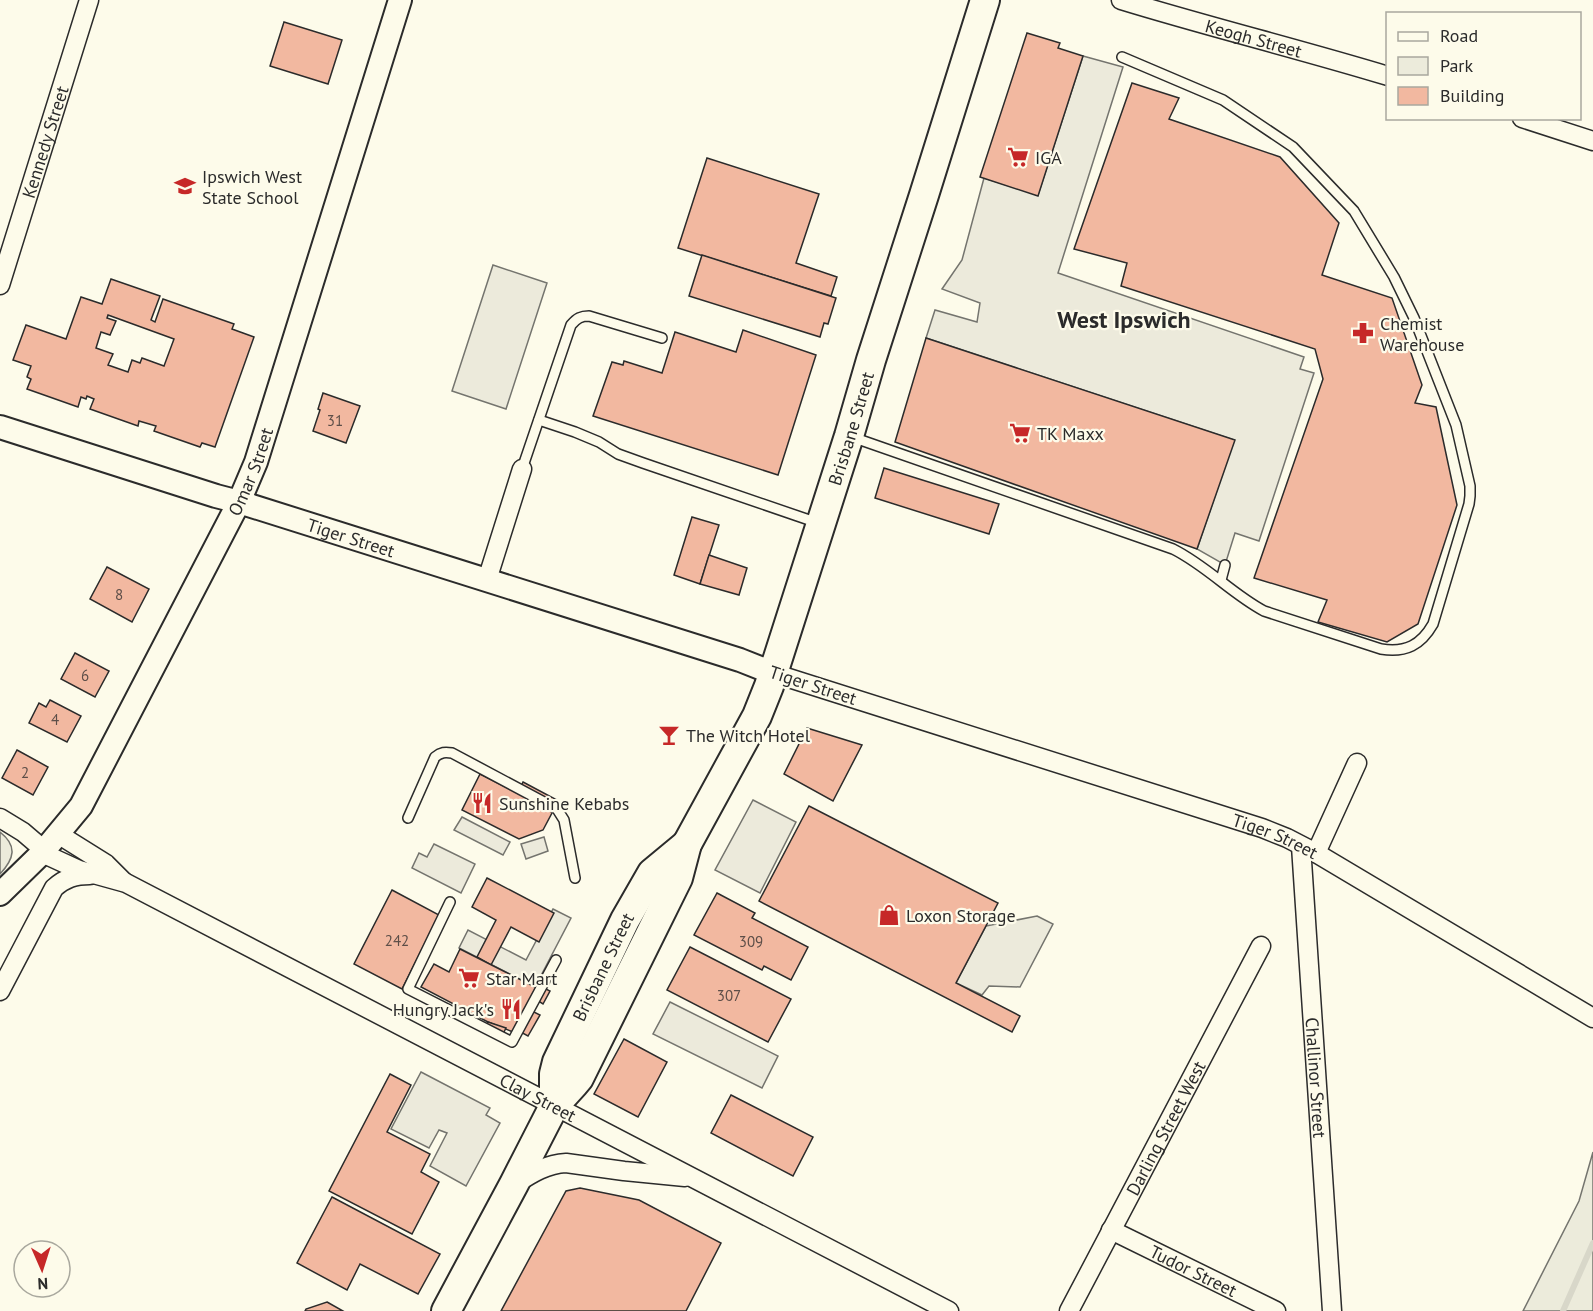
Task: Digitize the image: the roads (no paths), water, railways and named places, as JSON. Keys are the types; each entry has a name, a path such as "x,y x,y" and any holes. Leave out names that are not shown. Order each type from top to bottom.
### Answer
{"main road":[{"name":"Brisbane Street","path":"446,1311 554,1106 579,1078 678,878 687,844 757,716 849,436 985,0"}],"street":[{"name":"Kennedy Street","path":"0,285 89,0"},
{"name":"Omar Street","path":"0,894 48,846 84,799 239,502 256,462 400,0"},
{"name":"Keogh Street","path":"1121,0 1386,75"},
{"path":"1528,120 1593,141"},
{"name":"Tiger Street","path":"0,427 740,660 772,673 1262,828 1309,850 1593,1017"},
{"path":"487,580 522,469"},
{"path":"1309,850 1357,763"},
{"name":"Clay Street","path":"0,818 48,846 79,870 126,883 949,1311"},
{"name":"Clay Street","path":"48,846 106,864 126,883"},
{"name":"Challinor Street","path":"1309,850 1332,1311"},
{"path":"0,991 54,888 72,876 100,876"},
{"name":"Darling Street West","path":"1069,1311 1261,946"},
{"path":"514,1184 540,1169 561,1163 692,1178"},
{"name":"Tudor Street","path":"1112,1230 1276,1311"}],"lane":[{"path":"849,436 1173,549 1187,556 1253,606 1264,611 1392,651 1412,647 1428,633 1433,624 1468,504 1470,486 1456,425 1414,318 1394,277 1354,211 1293,147 1223,100 1122,57"},
{"path":"522,469 571,324 576,319 589,316 662,338"},
{"path":"539,420 599,442 618,454 643,464 820,524"},
{"path":"1221,580 1225,565"},
{"path":"408,818 435,757 440,753 452,753 557,809 564,820 575,878"},
{"path":"450,902 408,989 512,1042 556,960"}],"waterway":[{"path":"1563,1311 1593,1243"}],"place":[{"name":"IGA","path":"1018,157"},
{"name":"Ipswich West State School","path":"185,186"},
{"name":"Chemist Warehouse","path":"1363,333"},
{"name":"TK Maxx","path":"1020,433"},
{"name":"The Witch Hotel","path":"669,735"},
{"name":"Sunshine Kebabs","path":"482,803"},
{"name":"Loxon Storage","path":"889,915"},
{"name":"Star Mart","path":"469,978"},
{"name":"Hungry Jack's","path":"511,1009"}],"district":[{"name":"West Ipswich","path":"1124,319"}]}
